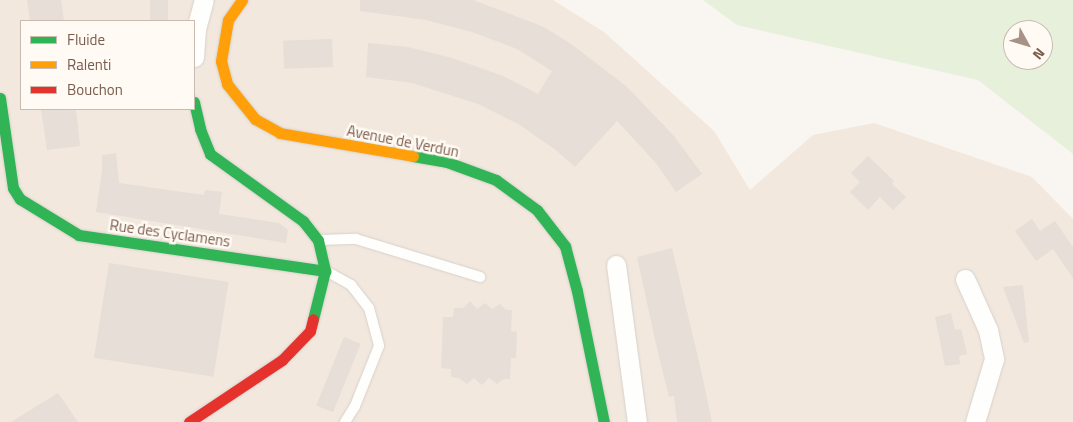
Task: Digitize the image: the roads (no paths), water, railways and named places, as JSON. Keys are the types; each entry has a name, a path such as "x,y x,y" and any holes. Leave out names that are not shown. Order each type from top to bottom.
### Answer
{"street":[{"path":"195,44 196,29 204,0"},
{"name":"Avenue de Verdun","path":"242,0 228,20 221,60 227,84 255,119 280,133 447,162 496,180 537,210 565,246 577,291 604,422"},
{"name":"Rue des Cyclamens","path":"0,98 13,188 20,199 79,235 325,271"},
{"path":"189,422 282,360 310,331 325,271 318,240 303,221 210,154 200,129 195,106"},
{"path":"616,265 637,422"},
{"path":"965,279 988,330 994,358 975,422"}],"lane":[{"path":"318,240 356,240 480,277"},
{"path":"325,271 351,285 363,300 368,308 379,346 355,406 345,422"}]}
